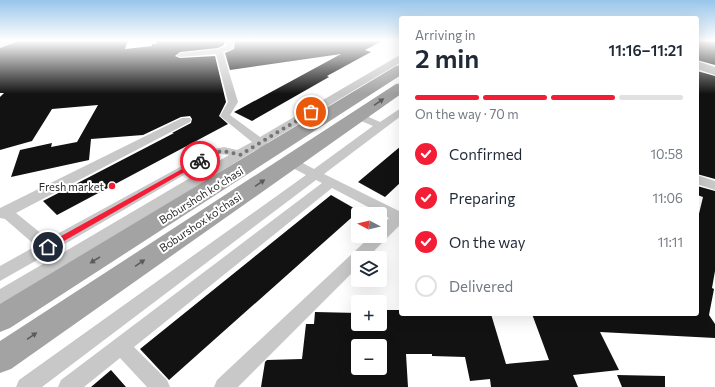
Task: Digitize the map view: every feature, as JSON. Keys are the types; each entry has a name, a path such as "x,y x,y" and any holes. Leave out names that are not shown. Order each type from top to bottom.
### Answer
{"main road":[{"name":"Boburshoh koʻchasi","path":"0,319 68,267 265,148 399,70"},
{"name":"Boburshox ko'chasi","path":"0,358 399,88"}],"street":[{"path":"220,58 233,102 225,116 265,148"},
{"path":"129,201 150,217 240,155 265,148 399,59"},
{"path":"699,66 715,71"},
{"path":"26,387 399,112"},
{"path":"358,116 381,126"},
{"path":"0,298 68,267 48,247 3,213 186,120"},
{"path":"0,274 217,151 224,150 240,155"},
{"path":"291,162 399,216"},
{"path":"699,181 715,186"},
{"path":"68,387 332,182"},
{"path":"387,229 399,217"},
{"path":"224,387 373,243"},
{"path":"122,346 160,387"}],"building":[{"path":"0,58 215,58 226,102 219,116 228,124 57,215 43,201 174,133 172,133 191,123 192,119 190,116 181,117 143,135 91,139 89,160 11,177 20,150 52,143 51,147 77,142 98,105 52,109 32,141 0,150 0,97 4,93 0,93"},
{"path":"226,58 313,58 230,70"},
{"path":"334,58 360,58 252,121 234,112"},
{"path":"699,58 715,58 715,65 699,61"},
{"path":"699,72 715,76 715,179 699,175"},
{"path":"399,148 399,184 385,197 358,182"},
{"path":"699,187 715,191 715,271 712,288 714,289 709,315 715,324 715,338 600,332 619,370 573,375 578,387 491,387 490,379 470,381 465,357 432,356 432,354 406,354 408,387 261,387 265,362 267,360 302,359 306,324 314,324 315,312 351,313 351,331 387,331 387,310 399,310 399,316 492,316 506,364 549,360 533,316 699,316 699,214 703,197 699,196"},
{"path":"331,195 352,207 351,218 169,380 140,349"},
{"path":"111,370 126,387 91,387"},
{"path":"617,375 665,376 665,387 622,387"}],"way so far":[{"path":"200,161 217,151 224,150 240,155 311,112"}],"place":[{"name":"Fresh market","path":"112,186"}],"route":[{"path":"48,247 200,161"}]}
